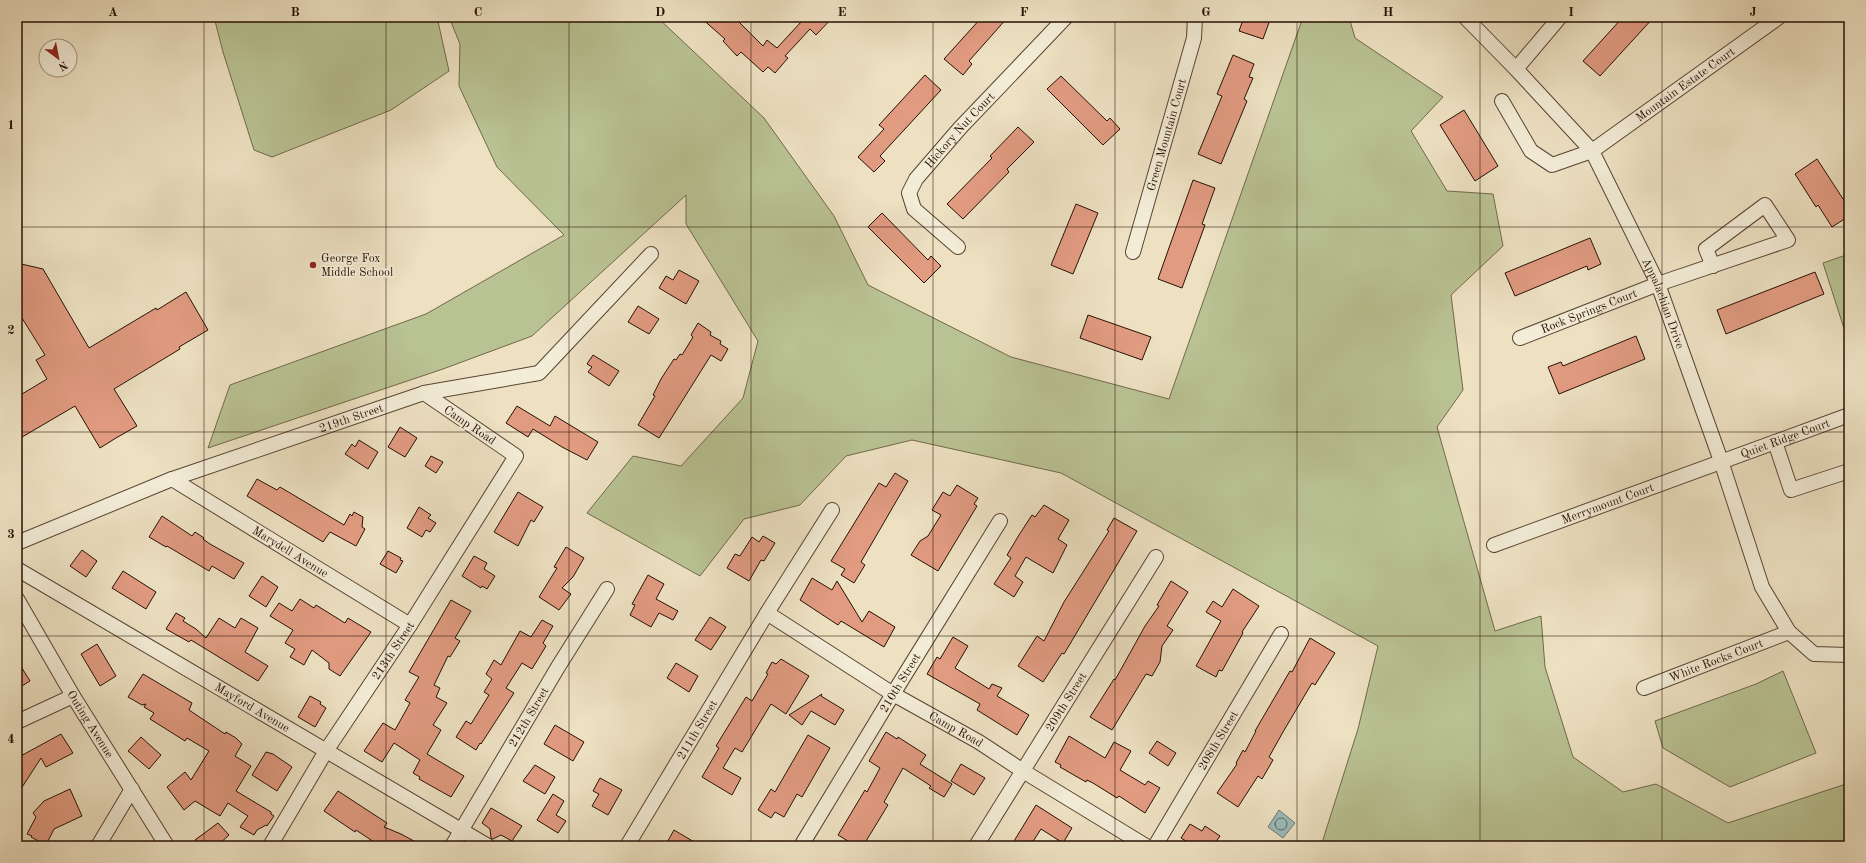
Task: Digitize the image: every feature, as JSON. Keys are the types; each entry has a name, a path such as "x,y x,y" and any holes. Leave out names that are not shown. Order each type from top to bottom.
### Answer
{"street":[{"name":"Hickory Nut Court","path":"958,247 914,210 909,193 916,179 960,128 1066,17"},
{"name":"Green Mountain Court","path":"1133,252 1194,38 1195,17"},
{"name":"Appalachian Drive","path":"1465,17 1516,68 1592,151 1658,284 1721,461 1762,587 1789,632 1814,654 1849,655"},
{"path":"1516,68 1560,17"},
{"name":"Mountain Estate Court","path":"1502,101 1531,151 1552,166 1592,151 1778,17"},
{"name":"Rock Springs Court","path":"1520,338 1658,284 1713,266 1788,240 1765,205 1706,249 1713,266"},
{"name":"219th Street","path":"17,543 172,479 424,393 539,373 651,254"},
{"name":"Camp Road","path":"424,393 516,456"},
{"name":"Quiet Ridge Court","path":"1721,461 1849,415"},
{"path":"1775,442 1791,490 1849,470"},
{"name":"213th Street","path":"270,846 326,751 410,625 516,456"},
{"name":"Merrymount Court","path":"1494,545 1721,461"},
{"name":"Marydell Avenue","path":"172,479 410,625"},
{"name":"211th Street","path":"627,846 767,613 832,510"},
{"name":"210th Street","path":"801,846 1000,521"},
{"name":"209th Street","path":"976,846 1156,557"},
{"name":"Mayford Avenue","path":"17,569 488,846"},
{"name":"212th Street","path":"452,846 558,667 607,589"},
{"name":"Outing Avenue","path":"17,599 73,696 167,846"},
{"name":"Camp Road","path":"767,613 893,694 979,742 1023,772 1146,846"},
{"name":"White Rocks Court","path":"1644,688 1789,632"},
{"name":"208th Street","path":"1155,846 1281,634"},
{"path":"17,722 73,696"},
{"path":"98,846 132,789"}],"green space":[{"path":"214,17 437,17 449,71 391,110 272,157 254,150 223,52"},
{"path":"449,17 657,17 764,118 834,216 868,285 1011,357 1169,399 1303,17 1349,17 1355,38 1443,97 1411,131 1447,191 1493,194 1503,246 1451,295 1463,390 1437,427 1495,631 1541,616 1545,667 1573,757 1623,792 1656,784 1728,823 1849,783 1849,846 1321,846 1358,729 1378,646 1061,473 912,440 846,456 800,505 744,519 700,576 587,513 633,456 681,466 743,398 758,341 686,224 686,195 532,336 443,369 208,448 230,385 426,314 564,235 497,167 459,86 460,44"},
{"path":"1849,254 1849,344 1823,263"},
{"path":"1783,671 1816,753 1730,787 1663,748 1655,721 1756,684"}],"water":[{"path":"1279,810 1295,823 1283,838 1268,827"}],"building":[{"path":"700,17 734,17 763,46 767,40 777,48 801,22 796,17 833,17 816,35 810,29 785,56 788,58 775,73 768,67 763,72 741,52 737,56 723,41 725,39"},
{"path":"982,17 1008,17 969,61 972,64 963,75 944,59"},
{"path":"1244,17 1271,17 1263,39 1239,31"},
{"path":"1623,17 1654,17 1600,76 1583,61"},
{"path":"1233,55 1254,64 1249,77 1253,78 1244,99 1247,101 1221,164 1198,154 1222,96 1217,94"},
{"path":"925,75 941,90 880,156 885,161 874,172 858,157 884,129 879,125"},
{"path":"1061,76 1107,121 1110,118 1120,129 1103,145 1047,89"},
{"path":"1464,110 1498,166 1475,181 1440,125"},
{"path":"1018,127 1034,142 1007,169 1009,172 963,219 947,204 992,158 990,156"},
{"path":"1817,159 1849,208 1849,216 1832,227 1818,205 1816,207 1795,174"},
{"path":"1193,180 1215,188 1202,224 1205,225 1182,288 1158,279"},
{"path":"1076,204 1098,213 1073,274 1051,265"},
{"path":"882,213 928,260 931,256 941,266 924,283 868,227"},
{"path":"1590,238 1601,264 1588,270 1587,266 1515,296 1505,273"},
{"path":"17,263 43,269 89,348 186,292 208,330 179,347 180,349 114,389 137,426 100,448 75,406 17,440 17,397 47,379 36,360 45,355 17,310"},
{"path":"679,270 699,281 686,304 659,288 666,276 673,280"},
{"path":"1815,272 1824,294 1726,334 1717,310"},
{"path":"638,306 659,319 649,334 628,322"},
{"path":"1088,315 1151,337 1142,360 1080,338"},
{"path":"698,323 711,332 710,335 721,341 720,344 728,349 721,361 711,355 659,438 638,425 655,396 653,395 661,379 674,359 676,360 680,354 682,355 693,337 691,335"},
{"path":"1636,336 1645,359 1559,394 1548,367 1561,362 1563,366"},
{"path":"593,355 619,371 609,386 588,372 592,367 587,364"},
{"path":"517,406 550,426 555,416 598,442 587,460 533,429 528,437 506,423"},
{"path":"400,427 417,438 405,457 388,447"},
{"path":"359,440 378,452 368,469 345,454 352,444 355,447"},
{"path":"431,456 443,462 436,473 425,466"},
{"path":"895,473 908,481 861,562 865,565 854,583 841,575 845,569 831,561 879,483 886,487"},
{"path":"257,479 277,490 280,487 344,525 350,514 352,516 354,512 363,517 362,527 365,529 356,546 330,532 323,542 247,496"},
{"path":"957,485 978,498 974,504 977,506 938,571 911,555 920,541 928,536 941,515 932,510 943,492 950,496"},
{"path":"518,492 543,507 534,522 531,520 518,546 494,532"},
{"path":"1044,505 1069,520 1058,539 1067,545 1053,573 1026,557 1015,576 1023,582 1014,597 994,584 1011,558 1007,555 1019,535 1032,515 1035,517"},
{"path":"419,507 431,515 428,518 436,523 430,532 426,530 422,537 407,528"},
{"path":"162,516 192,536 195,532 210,544 244,563 234,579 212,566 209,571 149,537"},
{"path":"1114,518 1137,531 1064,654 1062,653 1043,682 1018,666 1037,636 1044,641 1064,602 1109,531 1107,530"},
{"path":"763,536 775,543 764,561 761,560 749,581 727,568 735,554 740,556 752,537 759,542"},
{"path":"566,547 584,558 573,577 562,588 571,594 559,610 539,597 557,568 554,567"},
{"path":"82,550 97,561 86,577 70,566"},
{"path":"388,551 401,558 400,560 403,561 396,573 380,564"},
{"path":"474,556 487,563 484,569 495,576 487,589 482,586 481,588 462,576"},
{"path":"123,571 156,592 146,609 112,588"},
{"path":"648,575 664,584 656,599 678,611 673,620 659,613 651,627 630,615 635,605 632,604"},
{"path":"262,576 278,587 266,607 249,596"},
{"path":"812,578 832,590 837,581 862,622 869,611 895,627 884,647 841,621 838,625 800,600"},
{"path":"1171,581 1188,592 1167,626 1173,630 1162,646 1160,662 1152,676 1146,674 1112,730 1090,717 1114,679 1115,680 1145,626 1159,606 1157,605"},
{"path":"1233,589 1259,606 1242,632 1243,633 1222,671 1219,670 1216,677 1196,666 1221,621 1206,612 1213,601 1222,607"},
{"path":"300,599 314,608 316,605 345,623 348,618 371,632 340,676 329,669 329,663 312,650 304,665 290,657 295,649 285,643 293,630 270,616 279,603 292,611"},
{"path":"451,600 471,611 455,638 460,641 450,657 448,656 434,685 440,688 436,697 447,703 433,725 441,730 427,754 464,776 451,797 419,779 420,777 413,773 420,760 394,743 382,762 364,751 383,723 395,730 410,703 405,700 419,677 409,672"},
{"path":"176,613 185,618 183,621 196,629 206,638 219,618 235,628 241,618 258,628 245,652 268,666 258,681 191,640 189,642 166,629"},
{"path":"710,617 726,627 711,650 695,640"},
{"path":"542,620 553,626 543,643 546,646 532,669 522,663 506,688 514,693 476,750 456,737 466,721 471,724 489,695 484,692 492,679 486,674 494,660 501,665 520,631 531,637"},
{"path":"953,637 968,646 955,668 989,689 992,684 1002,688 997,696 1029,715 1017,735 977,710 980,704 927,674 937,657 940,659"},
{"path":"1310,638 1335,653 1315,685 1312,683 1283,732 1269,757 1273,760 1262,779 1258,776 1238,807 1217,793 1237,764 1236,763 1243,750 1245,752 1255,731 1290,671 1292,672"},
{"path":"97,644 116,676 100,686 81,654"},
{"path":"781,659 809,676 786,714 771,704 742,752 735,748 723,768 741,778 732,795 702,777 719,748 716,746 746,697 752,701 768,674 766,673 772,662 776,664"},
{"path":"17,660 30,681 17,689"},
{"path":"676,663 698,676 689,692 667,678"},
{"path":"143,674 192,703 189,710 225,734 226,732 236,738 242,744 235,756 251,766 236,791 271,812 274,816 267,826 266,825 257,830 254,835 240,827 248,816 228,803 220,816 195,801 184,810 167,787 185,772 191,780 209,751 187,738 185,741 150,719 154,713 144,707 146,704 142,705 128,697"},
{"path":"822,694 821,696 844,710 835,725 811,711 802,725 789,715"},
{"path":"310,696 321,702 320,704 326,708 315,727 298,717"},
{"path":"555,725 584,742 573,761 544,744"},
{"path":"886,732 897,739 898,737 926,755 920,764 952,784 944,797 929,788 931,786 903,768 884,802 888,805 863,846 856,846 838,835 865,790 867,792 880,768 869,761"},
{"path":"61,734 73,753 46,767 41,758 17,795 17,758"},
{"path":"808,735 830,748 802,797 797,794 784,817 775,812 771,818 758,810 771,789 775,792"},
{"path":"1069,736 1105,758 1114,742 1131,751 1120,770 1145,785 1148,781 1160,788 1145,813 1119,796 1117,798 1093,783 1087,780 1086,782 1060,767 1061,765 1055,762"},
{"path":"141,737 161,755 149,769 128,751"},
{"path":"1157,741 1176,753 1168,766 1149,753"},
{"path":"266,752 273,754 292,767 277,791 252,775"},
{"path":"961,764 985,778 974,795 951,781"},
{"path":"535,765 555,777 545,794 523,781"},
{"path":"600,778 622,790 608,815 592,806 599,794 593,791"},
{"path":"70,789 82,816 54,829 46,845 27,834 36,817 33,813 44,801"},
{"path":"338,791 387,823 384,827 423,846 380,846 356,830 355,832 324,811"},
{"path":"553,794 564,801 556,815 566,821 558,833 537,820"},
{"path":"1036,805 1072,828 1063,843 1041,829 1030,846 1011,846"},
{"path":"491,808 522,826 512,841 501,835 493,839 491,838 490,829 482,823"},
{"path":"218,823 229,835 217,846 200,846 195,840"},
{"path":"1190,824 1202,831 1205,826 1220,836 1213,846 1194,846 1181,838"},
{"path":"674,830 701,846 665,846"}],"place":[{"name":"George Fox Middle School","path":"313,265"}]}
